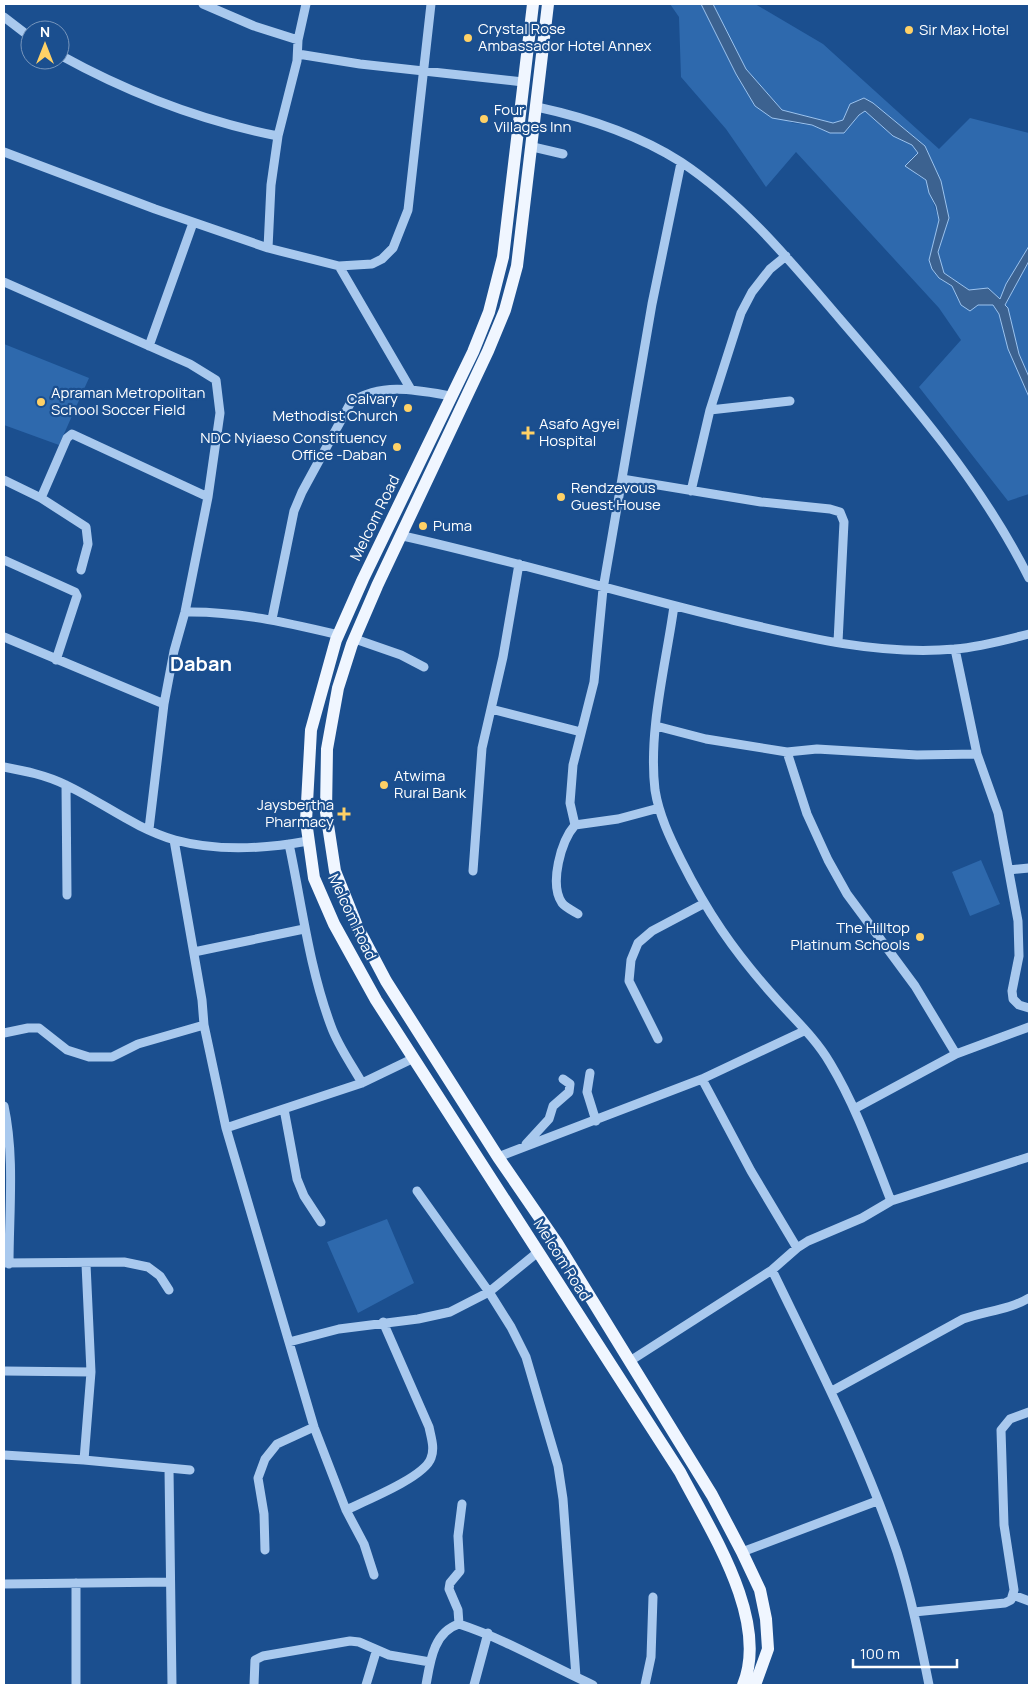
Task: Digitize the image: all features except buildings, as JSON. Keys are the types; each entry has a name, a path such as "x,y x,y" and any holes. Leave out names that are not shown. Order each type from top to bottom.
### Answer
{"main road":[{"name":"Melcom Road","path":"533,4 503,257 489,312 473,352 363,579 339,635 311,730 306,805 308,840 314,878 334,924 376,1000 680,1472 740,1596 749,1626 751,1648 749,1670 743,1685"},
{"path":"548,4 517,266 505,310 355,639 338,688 327,749 326,812 335,870 353,916 386,981 498,1157 557,1243 712,1495 742,1552 760,1590 766,1619 768,1649 755,1685"},
{"path":"521,104 537,107"},
{"path":"388,528 403,536"},
{"path":"308,840 329,836"},
{"path":"614,1372 630,1361"}],"street":[{"path":"204,4 254,26 298,40"},
{"path":"268,248 271,186 278,136 298,54 298,40 306,4"},
{"path":"4,152 194,223 268,248 339,266 372,264 382,259 398,241 408,210 431,4"},
{"path":"4,32 6,19 20,29"},
{"path":"298,54 523,82"},
{"path":"70,61 178,108 220,122 278,136"},
{"path":"537,107 604,124 643,141 681,163 716,190 786,256 952,455 988,505 1029,578"},
{"path":"532,147 563,154"},
{"path":"575,825 570,789 573,765 594,682 603,589 652,304 681,163"},
{"path":"149,346 194,223"},
{"path":"691,491 710,410 741,313 758,284 770,269 786,256"},
{"path":"339,266 410,388"},
{"path":"4,282 213,376 218,385 220,413 208,498 164,704 149,829"},
{"path":"272,620 294,510 344,412 351,402 362,395 378,390 410,388 451,396"},
{"path":"710,410 790,401"},
{"path":"40,498 67,438 72,434 208,498"},
{"path":"622,479 761,502 830,509 840,512 844,522 838,642"},
{"path":"4,480 40,498 86,527 88,544 81,570"},
{"path":"403,536 519,564 603,589 799,636 891,649 955,649 1029,634"},
{"path":"4,560 76,592 77,596 56,660"},
{"path":"473,871 479,772 485,731 504,657 519,564"},
{"path":"674,606 656,726 655,782 659,808 668,834 704,904 736,951 830,1063 854,1109 891,1201"},
{"path":"185,612 210,612 272,620 339,635"},
{"path":"4,637 164,704"},
{"path":"355,639 401,655 424,667"},
{"path":"955,649 977,754 998,813 1018,921 1019,956 1012,991 1013,999 1019,1005 1029,1008"},
{"path":"491,709 581,732"},
{"path":"656,726 706,739 787,752 808,749 917,755 977,754"},
{"path":"787,752 807,814 828,860 847,894 915,986 956,1054"},
{"path":"4,767 39,774 66,785 149,829 174,840 237,849 289,844 308,840"},
{"path":"66,785 67,895"},
{"path":"578,914 562,904 556,891 560,852 567,834 575,825 618,819 659,808"},
{"path":"174,840 194,952 204,1026 226,1128 314,1426 346,1510 364,1544 374,1575"},
{"path":"289,844 314,973 331,1028 362,1083"},
{"path":"1009,870 1029,868"},
{"path":"658,1039 629,981 631,960 638,943 652,931 704,904"},
{"path":"194,952 304,929"},
{"path":"4,1033 28,1028 39,1028 67,1050 88,1057 112,1057 138,1044 204,1026"},
{"path":"854,1109 956,1054 1029,1027"},
{"path":"498,1157 702,1079 804,1030"},
{"path":"226,1128 362,1083 414,1058"},
{"path":"590,1073 587,1092 596,1120"},
{"path":"525,1146 549,1119 552,1106 568,1092 570,1084 563,1079"},
{"path":"702,1079 751,1171 797,1248"},
{"path":"4,1106 9,1130 6,1264 124,1262 148,1267 160,1276 169,1290"},
{"path":"284,1109 297,1179 304,1196 321,1222"},
{"path":"630,1361 772,1270 797,1248 862,1218 891,1201 1029,1157"},
{"path":"417,1191 489,1292 511,1327 526,1357 558,1466 565,1517 576,1677"},
{"path":"289,1342 339,1329 418,1319 450,1312 489,1292 538,1252"},
{"path":"84,1460 91,1372 86,1264"},
{"path":"772,1270 832,1390 897,1552 914,1612 929,1685"},
{"path":"832,1390 963,1319 982,1311 1019,1304 1029,1298"},
{"path":"346,1510 419,1472 431,1459 433,1444 429,1427 383,1322"},
{"path":"4,1371 91,1372"},
{"path":"1013,1595 1004,1524 1001,1430 1010,1419 1029,1412"},
{"path":"265,1550 264,1514 258,1478 265,1459 277,1444 314,1426"},
{"path":"4,1455 190,1470"},
{"path":"170,1469 172,1685"},
{"path":"742,1552 877,1501"},
{"path":"459,1624 458,1610 449,1589 460,1566 458,1536 462,1504"},
{"path":"4,1584 170,1582"},
{"path":"76,1583 76,1685"},
{"path":"914,1612 1005,1603 1013,1595"},
{"path":"1013,1595 1029,1601"},
{"path":"645,1685 651,1657 653,1598"},
{"path":"426,1685 430,1662 444,1632 459,1624 488,1633 593,1685"},
{"path":"474,1685 488,1633"},
{"path":"254,1685 254,1660 263,1656 350,1641 358,1642 376,1652 430,1662"},
{"path":"366,1685 376,1652"}],"shaded area":[{"path":"670,4 701,4 736,74 755,106 793,123 811,125 830,133 844,133 859,115 865,111 893,136 912,145 918,153 911,159 917,175 926,180 939,220 929,260 939,278 952,286 961,305 993,305 999,314 1008,349 1029,397 1029,494 1008,501 919,387 961,340 939,308 796,152 766,187 726,129 681,77 679,17"},
{"path":"701,4 713,4 746,69 782,110 833,123 843,120 850,104 864,98 873,103 925,146 941,181 949,218 938,252 944,273 969,290 988,288 1000,299 1006,284 1029,246 1029,261 1005,305 1008,308 1019,354 1029,377 1029,397 1008,349 999,314 993,305 978,305 970,311 961,305 952,286 939,278 932,269 929,260 939,220 926,180 905,166 918,153 912,145 893,136 865,111 859,115 844,133 830,133 812,125 772,118 755,106 736,74"},
{"path":"713,4 755,4 823,44 939,149 970,118 1029,133 1029,246 1006,284 1000,300 988,289 969,290 944,273 938,252 949,218 941,181 925,146 873,103 864,98 850,104 843,120 833,123 782,110 746,69"},
{"path":"1029,261 1029,377 1019,354 1008,308 1005,305"},
{"name":"Apraman Metropolitan School Soccer Field","path":"4,344 89,378 59,445 4,425"},
{"path":"981,860 1000,904 970,916 952,872"},
{"path":"387,1219 414,1283 358,1313 327,1242"}],"place":[{"name":"Sir Max Hotel","path":"909,30"},
{"name":"Crystal Rose Ambassador Hotel Annex","path":"468,38"},
{"name":"Four Villages Inn","path":"484,119"},
{"name":"Apraman Metropolitan School Soccer Field","path":"41,402"},
{"name":"Calvary Methodist Church","path":"408,408"},
{"name":"Asafo Agyei Hospital","path":"528,433"},
{"name":"NDC Nyiaeso Constituency Office -Daban","path":"397,447"},
{"name":"Rendzevous Guest House","path":"561,497"},
{"name":"Puma","path":"423,526"},
{"name":"Atwima Rural Bank","path":"384,785"},
{"name":"Jaysbertha Pharmacy","path":"344,814"},
{"name":"The Hilltop Platinum Schools","path":"920,937"}],"district":[{"name":"Daban","path":"201,664"}]}
